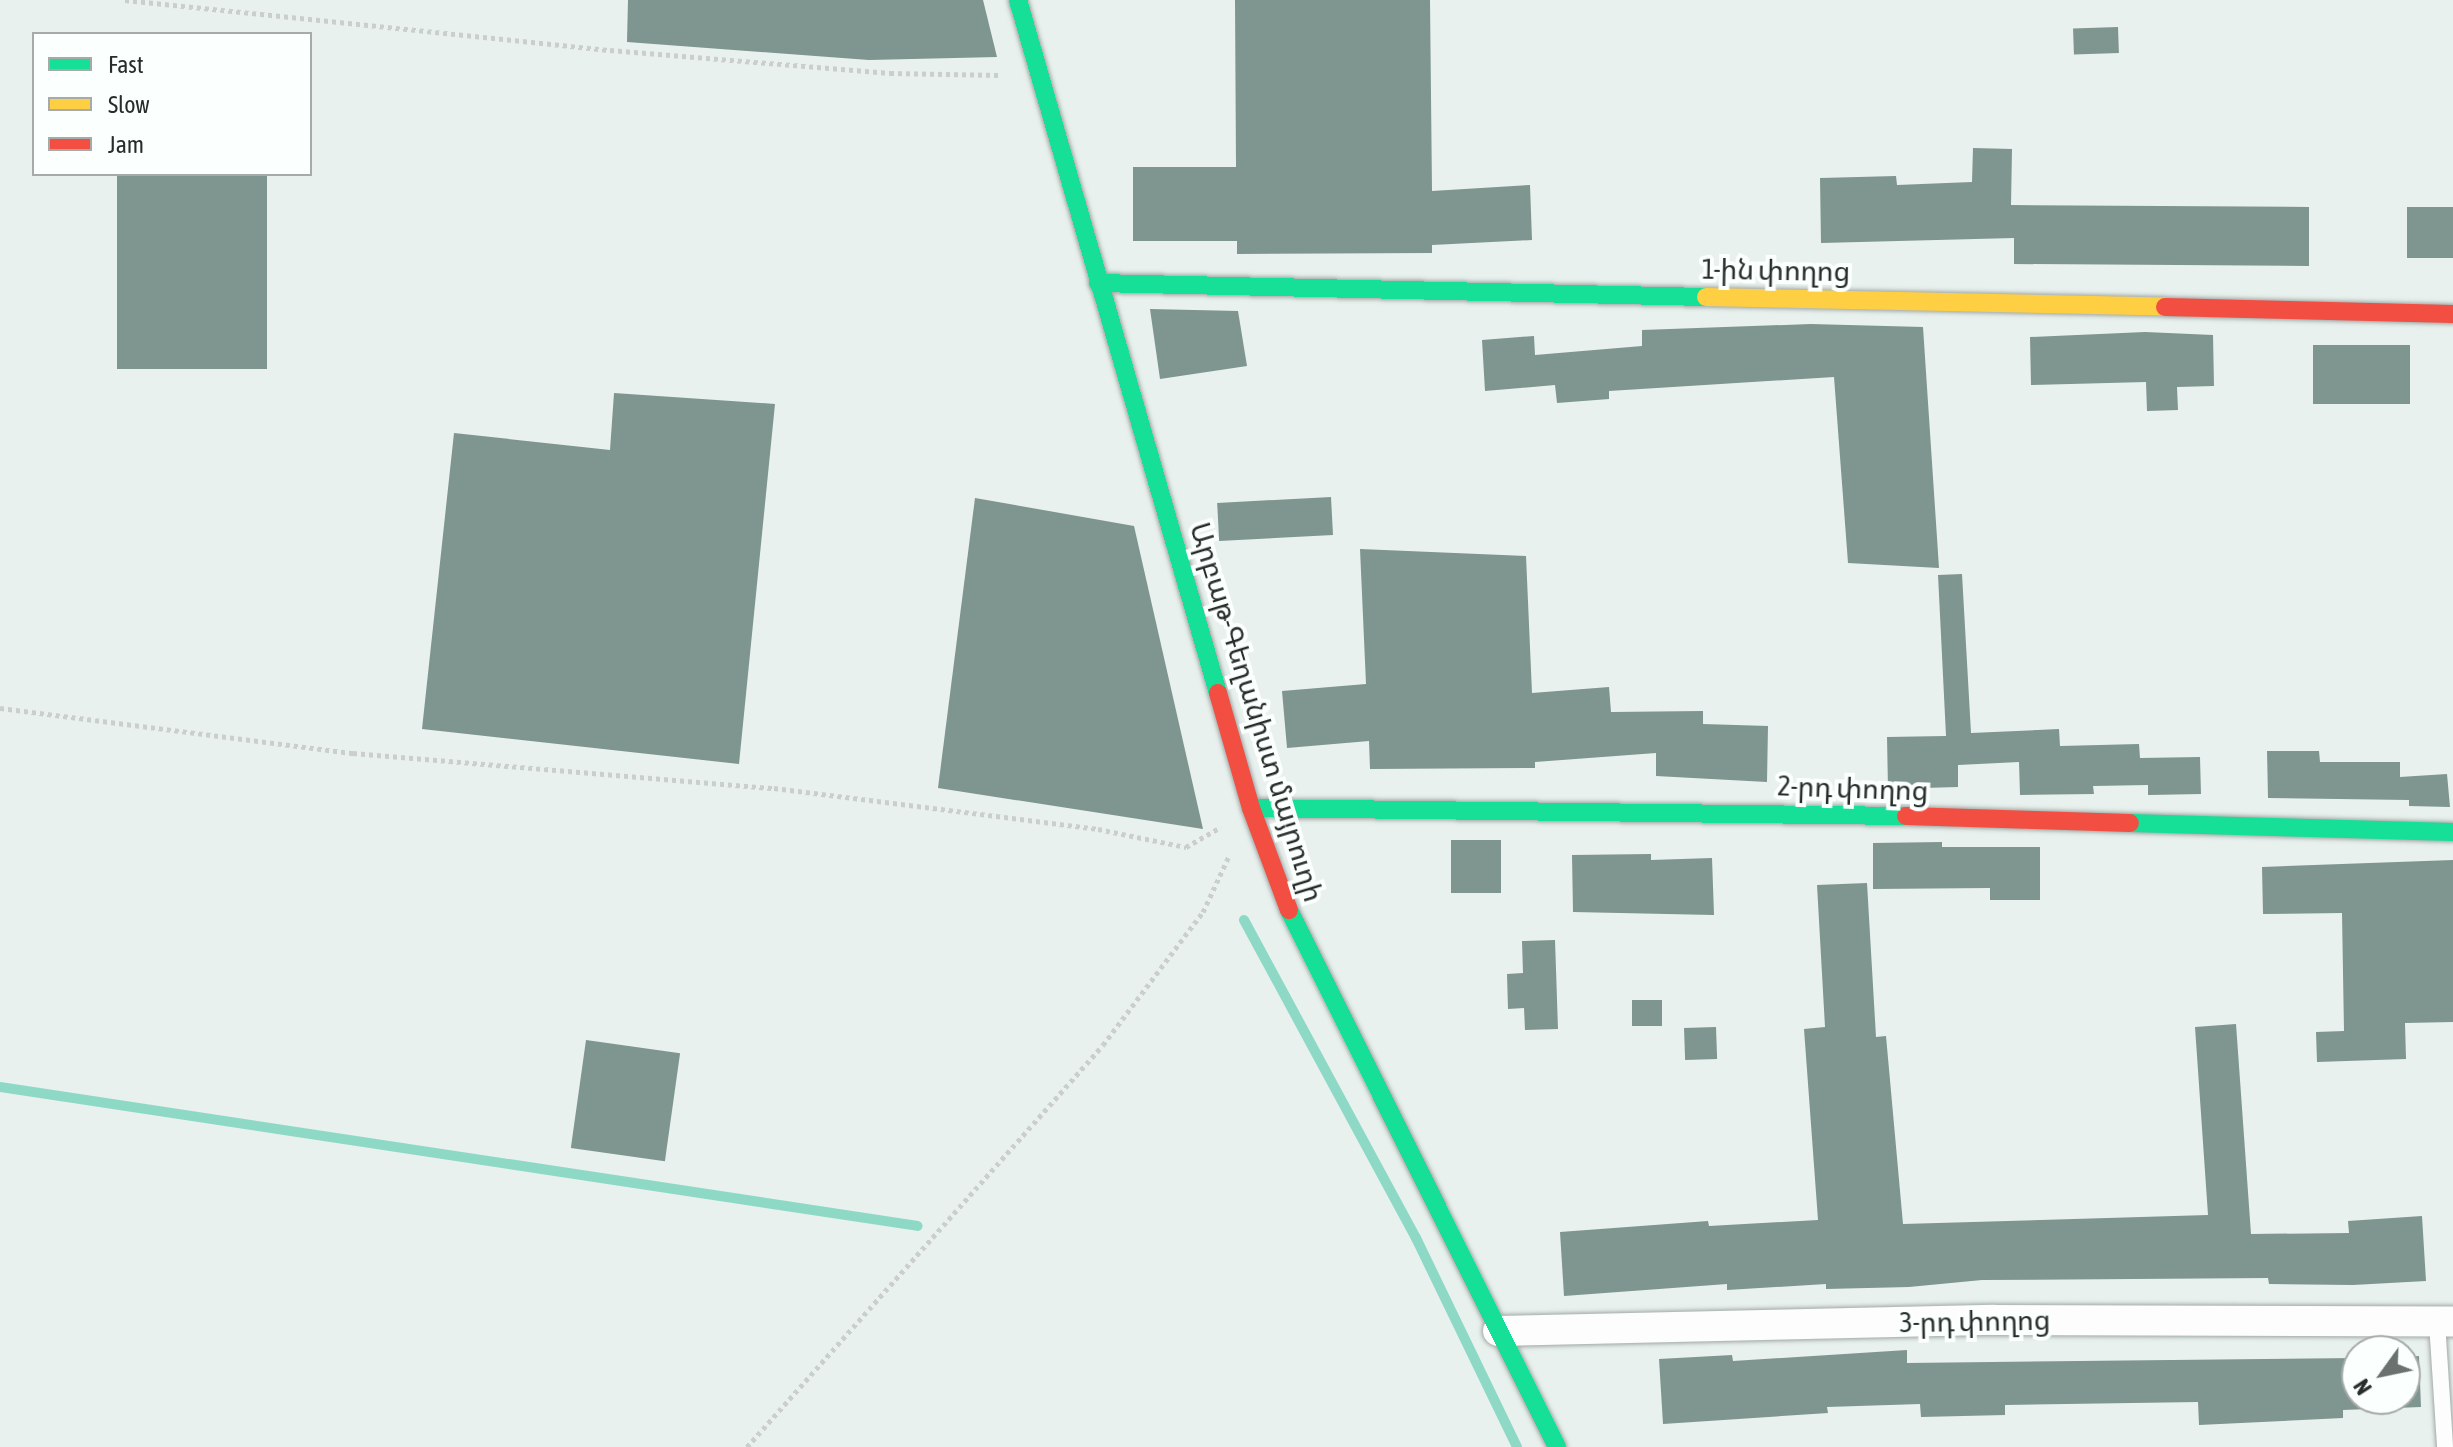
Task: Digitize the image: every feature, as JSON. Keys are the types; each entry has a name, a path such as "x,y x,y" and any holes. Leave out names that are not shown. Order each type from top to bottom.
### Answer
{"street":[{"name":"Արբաթ-Գեղանիստ մայրուղի","path":"1018,0 1251,808 1299,937 1557,1447"},
{"name":"1-ին փողոց","path":"1098,283 2453,314"},
{"name":"2-րդ փողոց","path":"1251,808 1715,811 2453,832"},
{"name":"3-րդ փողոց","path":"1498,1331 1994,1320 2445,1322"}],"lane":[{"path":"2445,1322 2445,1447"}],"path":[{"path":"125,0 625,51 890,73 1039,76"},
{"path":"0,708 353,753 774,788 1098,829 1186,847 1251,808"},
{"path":"747,1447 1103,1045 1203,912 1251,808"}],"building":[{"path":"628,0 983,0 997,57 869,60 627,42"},
{"path":"1235,0 1430,0 1432,191 1530,185 1532,240 1432,245 1432,253 1237,254 1237,241 1133,241 1133,167 1236,167"},
{"path":"2118,27 2119,53 2074,55 2073,29"},
{"path":"1973,148 2012,149 2011,205 2309,207 2309,266 2014,264 2014,238 1821,243 1820,178 1896,176 1897,185 1972,182"},
{"path":"117,176 267,176 267,369 117,369"},
{"path":"2407,207 2453,207 2453,258 2407,258"},
{"path":"1150,309 1238,311 1247,366 1160,379"},
{"path":"1811,324 1923,327 1939,568 1848,563 1834,377 1609,391 1609,399 1557,403 1555,385 1485,391 1482,340 1534,336 1535,355 1642,346 1642,330"},
{"path":"2145,332 2213,335 2214,386 2177,387 2178,410 2147,411 2146,382 2031,385 2030,337"},
{"path":"2313,345 2410,345 2410,404 2313,404"},
{"path":"614,393 775,404 739,764 422,729 454,433 610,450"},
{"path":"1331,497 1333,535 1219,541 1217,503"},
{"path":"975,498 1134,526 1203,829 938,788"},
{"path":"1360,549 1526,556 1532,693 1609,687 1611,712 1703,711 1703,724 1768,726 1767,782 1656,776 1656,753 1535,762 1535,768 1370,769 1369,741 1287,748 1282,691 1366,684"},
{"path":"1962,574 1971,733 2059,729 2060,746 2139,744 2140,758 2200,757 2201,794 2148,795 2148,785 2093,786 2094,794 2020,795 2019,762 1958,765 1958,787 1888,789 1887,737 1946,736 1938,575"},
{"path":"2267,751 2319,751 2320,762 2400,762 2400,777 2447,774 2450,807 2409,806 2409,800 2268,798"},
{"path":"1451,840 1501,840 1501,893 1451,893"},
{"path":"1942,842 1942,847 2040,847 2040,900 1990,900 1990,888 1873,889 1873,843"},
{"path":"1651,854 1651,860 1712,858 1714,915 1573,912 1572,855"},
{"path":"2453,860 2453,1022 2405,1023 2406,1059 2317,1062 2316,1032 2344,1031 2342,913 2263,914 2262,867"},
{"path":"1867,883 1876,1037 1886,1036 1903,1224 2208,1215 2195,1027 2236,1024 2251,1234 2349,1233 2348,1221 2422,1216 2426,1281 2353,1285 2269,1284 2268,1278 1982,1280 1909,1287 1826,1289 1826,1284 1727,1290 1727,1284 1564,1296 1560,1232 1708,1221 1709,1226 1818,1220 1804,1029 1825,1027 1817,885"},
{"path":"1555,940 1558,1029 1525,1030 1524,1008 1508,1009 1507,974 1523,973 1522,941"},
{"path":"1632,1000 1662,1000 1662,1026 1632,1026"},
{"path":"1716,1027 1717,1059 1685,1060 1684,1028"},
{"path":"586,1040 680,1053 665,1161 571,1148"},
{"path":"1907,1350 1907,1363 2341,1358 2343,1418 2199,1425 2198,1402 2005,1405 2005,1415 1921,1417 1920,1404 1827,1407 1828,1413 1663,1424 1659,1359 1732,1355 1733,1361"}],"waterway":[{"path":"1244,920 1416,1238 1517,1447"},
{"path":"0,1087 918,1226"}],"traffic: fast":[{"path":"1018,0 1218,693"},
{"path":"1098,283 1706,297"},
{"path":"1251,808 1906,816"},
{"path":"2130,823 2453,832"},
{"path":"1289,910 1557,1447"}],"traffic: slow":[{"path":"1706,297 2165,307"}],"traffic: jam":[{"path":"2165,307 2453,314"},
{"path":"1218,693 1251,808 1289,910"},
{"path":"1906,816 2130,823"}]}
